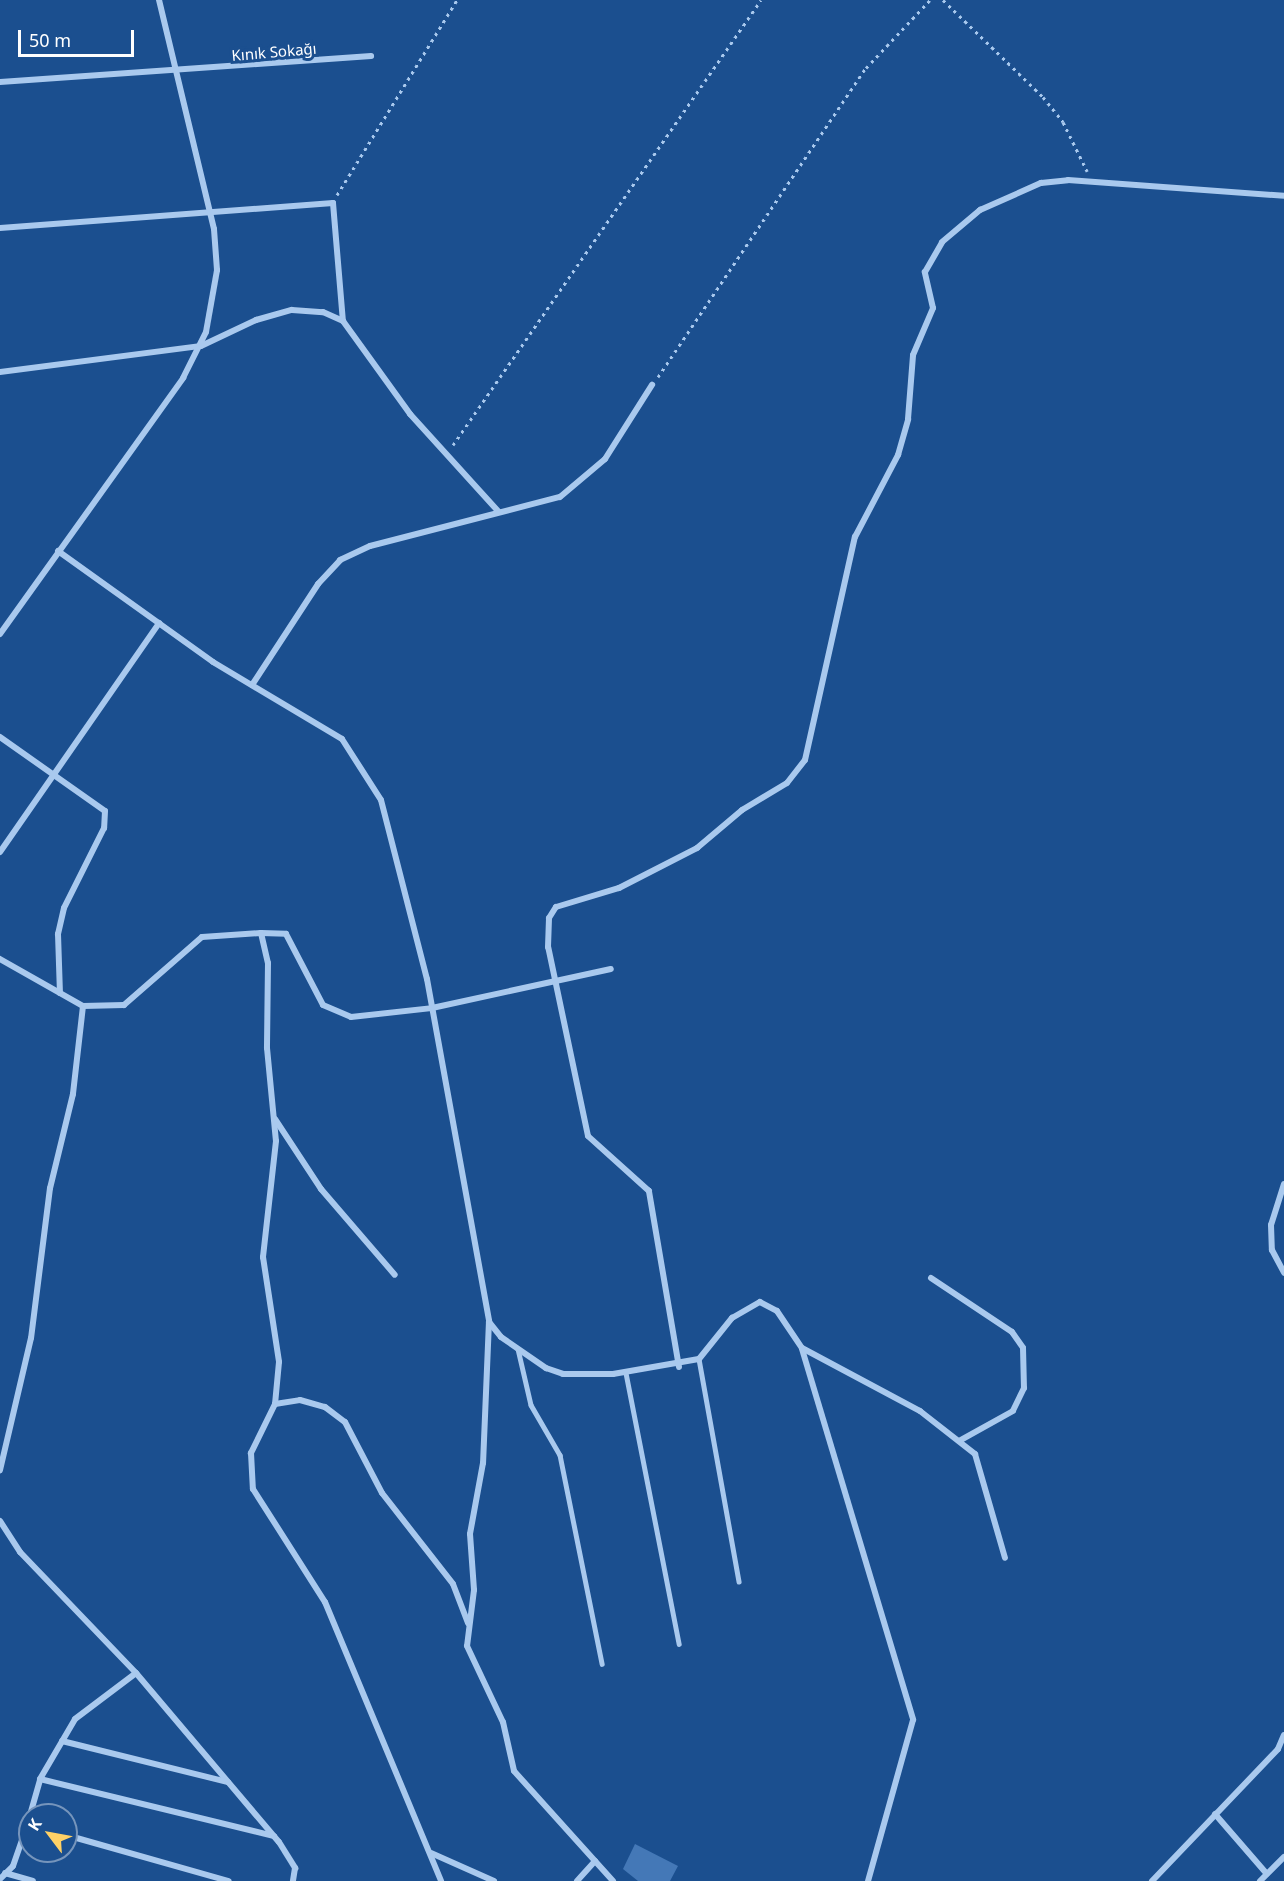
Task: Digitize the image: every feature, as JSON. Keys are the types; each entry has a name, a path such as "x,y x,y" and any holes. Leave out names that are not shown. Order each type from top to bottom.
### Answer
{"street":[{"path":"0,634 58,551 147,432 201,346 217,270 210,211 159,0"},
{"name":"Kınık Sokağı","path":"0,82 177,73 371,56"},
{"path":"679,1367 649,1191 588,1136 547,928 556,907 619,888 697,849 742,810 787,783 805,760 855,537 898,455 908,419 913,355 933,308 925,272 932,255 962,222 1000,198 1041,183 1093,182 1284,196"},
{"path":"0,228 333,203 343,321"},
{"path":"0,372 201,346 230,329 292,310 323,312 343,321 447,454 498,511"},
{"path":"252,685 318,584 340,560 370,546 498,511 560,497 585,479 605,459 652,386"},
{"path":"58,551 159,623 252,685 342,740 368,775 396,841 432,1008 489,1321 483,1463 470,1534 474,1574 467,1646 503,1722 514,1771 613,1881"},
{"path":"0,852 159,623"},
{"path":"0,737 56,772 105,811 104,828 60,925 60,993"},
{"path":"0,959 83,1006 124,1005 202,937 261,933 286,934 312,988 332,1013 351,1017 432,1008 611,969"},
{"path":"261,933 268,963 267,1048 275,1118 275,1168 263,1257 279,1362 275,1404 251,1453 253,1489 325,1602 441,1881"},
{"path":"0,1470 31,1338 50,1188 73,1094 83,1006"},
{"path":"275,1118 321,1189 395,1275"},
{"path":"1284,1184 1270,1225 1272,1250 1284,1272"},
{"path":"931,1278 1012,1332 1023,1348 1024,1388 1013,1411 961,1440"},
{"path":"489,1321 518,1349 563,1374 626,1373 679,1367 699,1359 732,1318 760,1302 777,1311 802,1348 913,1720 868,1881"},
{"path":"802,1348 920,1411 961,1440 982,1470 1005,1558"},
{"path":"275,1404 300,1400 325,1407 345,1422 382,1493 453,1584 469,1624"},
{"path":"0,1521 20,1552 136,1673 274,1836 294,1868 293,1881"},
{"path":"34,1803 40,1779 75,1719 136,1673"},
{"path":"1152,1881 1278,1749 1284,1735"},
{"path":"62,1741 229,1782"},
{"path":"40,1779 274,1836"},
{"path":"1215,1814 1268,1874"},
{"path":"78,1838 229,1881"},
{"path":"18,1846 3,1876 33,1881"},
{"path":"431,1853 494,1881"},
{"path":"1260,1881 1284,1857"},
{"path":"577,1881 596,1861"}],"lane":[{"path":"518,1349 531,1405 560,1455 603,1664"},
{"path":"699,1359 740,1581"},
{"path":"626,1373 679,1644"}],"path":[{"path":"333,203 457,0"},
{"path":"447,454 761,0"},
{"path":"652,386 866,68 930,0"},
{"path":"943,0 1043,97 1063,122 1093,182"}],"building":[{"path":"635,1844 678,1866 670,1881 638,1881 623,1869"}]}
